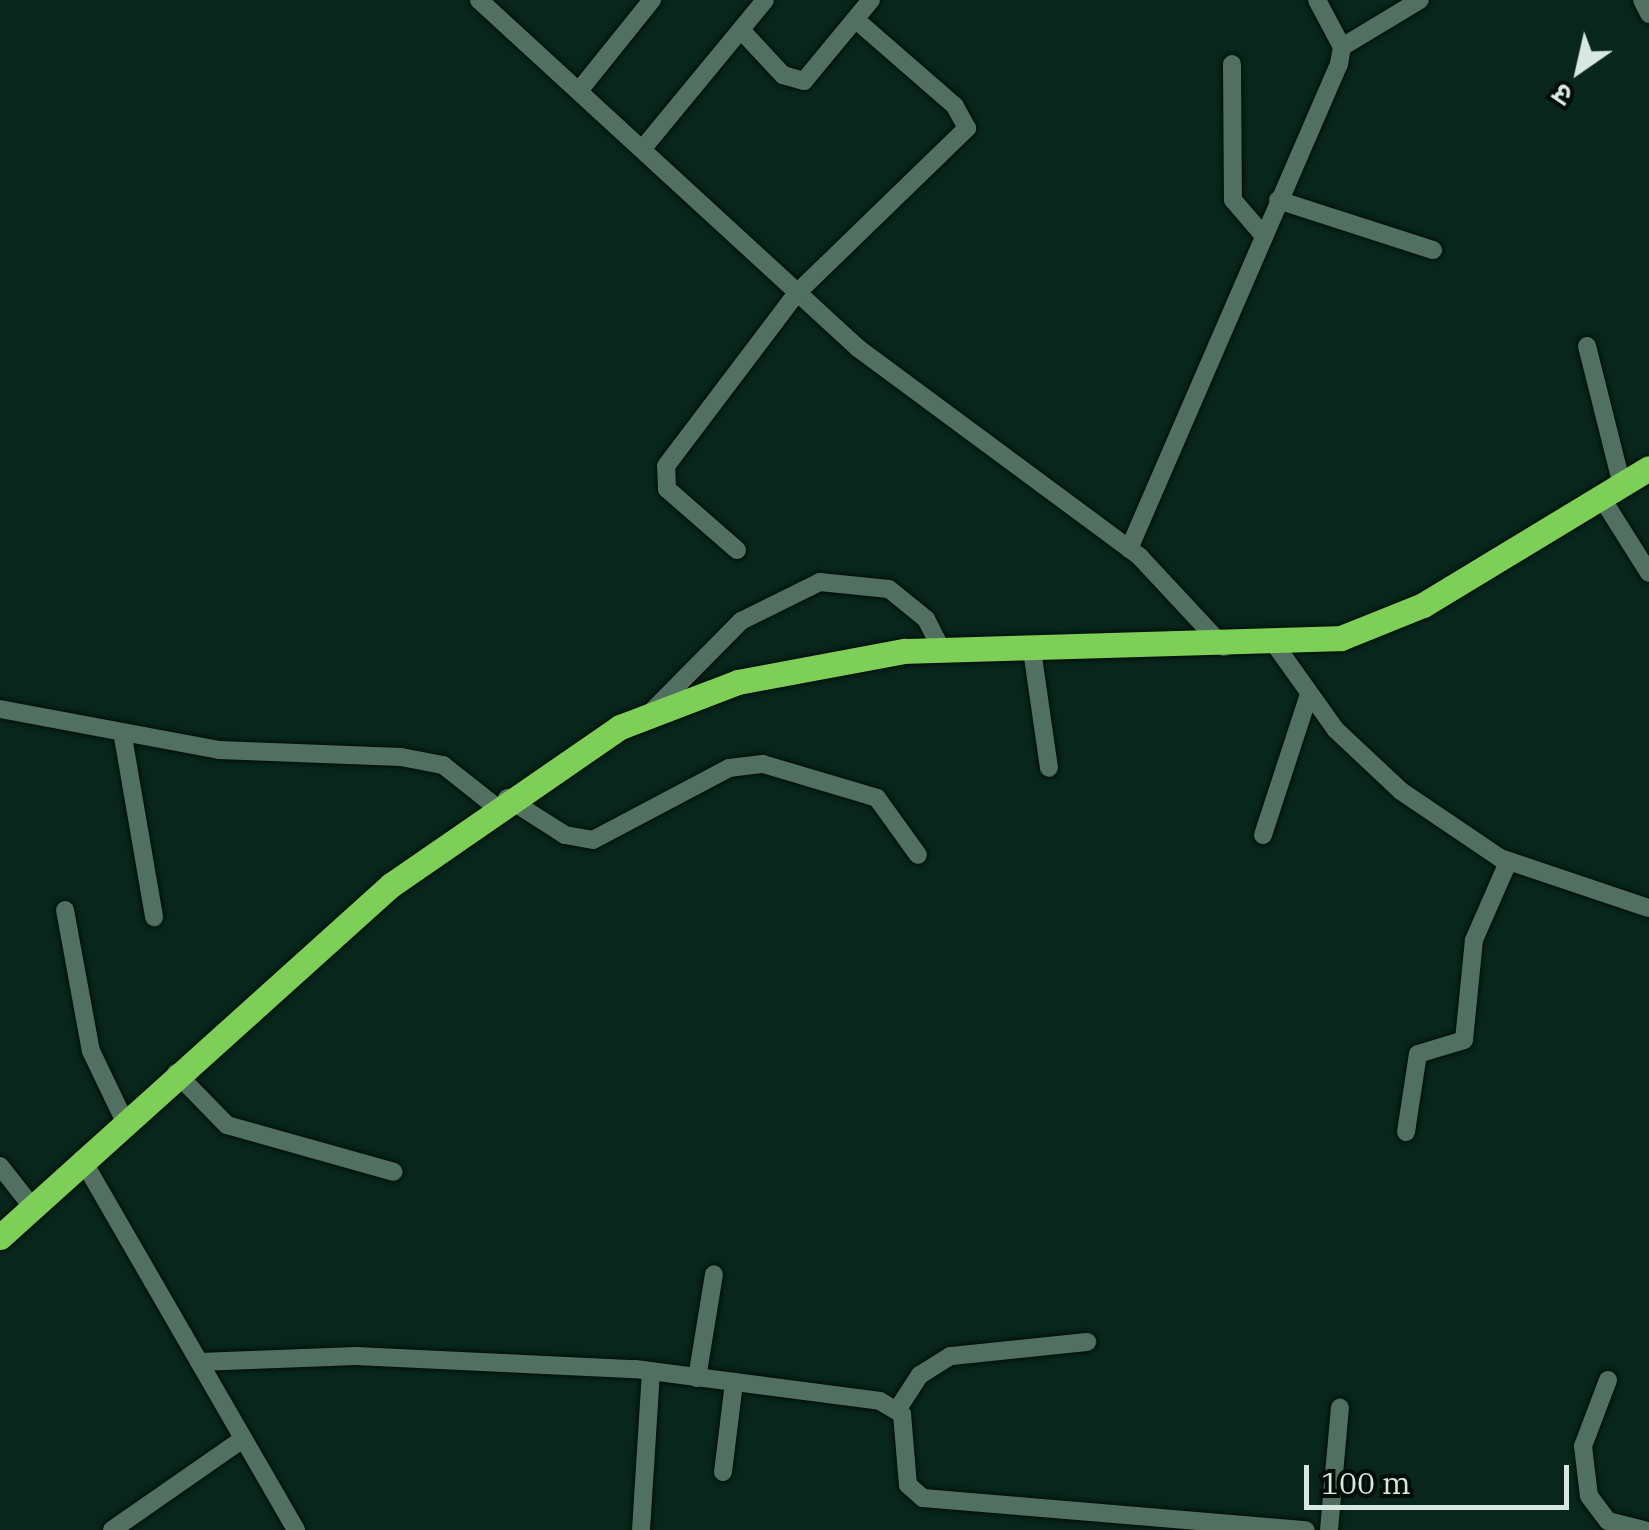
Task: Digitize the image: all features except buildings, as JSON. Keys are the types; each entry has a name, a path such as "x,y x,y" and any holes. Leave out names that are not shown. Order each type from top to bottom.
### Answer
{"highway":[{"path":"0,1238 176,1074 501,802 648,716 801,665 942,651 1276,646 1342,638 1423,605 1649,468"}],"street":[{"path":"479,0 582,87 797,292 1130,549 1202,614 1224,647"},
{"path":"582,87 652,0"},
{"path":"644,147 765,0"},
{"path":"741,30 783,75 804,81 872,0"},
{"path":"1317,0 1342,46"},
{"path":"1130,549 1342,46 1420,0"},
{"path":"1642,0 1649,14"},
{"path":"736,550 662,477 797,292 967,128 955,106 856,20"},
{"path":"1232,64 1233,200 1264,236"},
{"path":"1278,200 1433,250"},
{"path":"1587,346 1613,492 1649,572"},
{"path":"648,716 741,621 820,582 889,589 926,619 942,651"},
{"path":"1276,646 1309,694 1401,790 1508,862 1649,908"},
{"path":"1032,650 1049,768"},
{"path":"1264,835 1309,694"},
{"path":"0,708 124,737 401,757 444,765 501,802 565,834 593,840 729,768 763,764 877,798 918,854"},
{"path":"124,737 154,918"},
{"path":"1406,1132 1418,1054 1464,1040 1474,940 1508,862"},
{"path":"65,910 91,1051 124,1120"},
{"path":"176,1074 227,1125 394,1172"},
{"path":"82,1158 296,1530"},
{"path":"0,1166 33,1208"},
{"path":"697,1378 714,1274"},
{"path":"1087,1342 951,1356 920,1375 899,1407 914,1495 1118,1524 1306,1530"},
{"path":"199,1362 356,1356 651,1372 899,1407"},
{"path":"642,1530 651,1372"},
{"path":"1608,1380 1583,1446 1584,1480 1608,1521 1645,1530"},
{"path":"723,1472 734,1382"},
{"path":"1329,1530 1340,1406"},
{"path":"112,1530 243,1439"}]}
